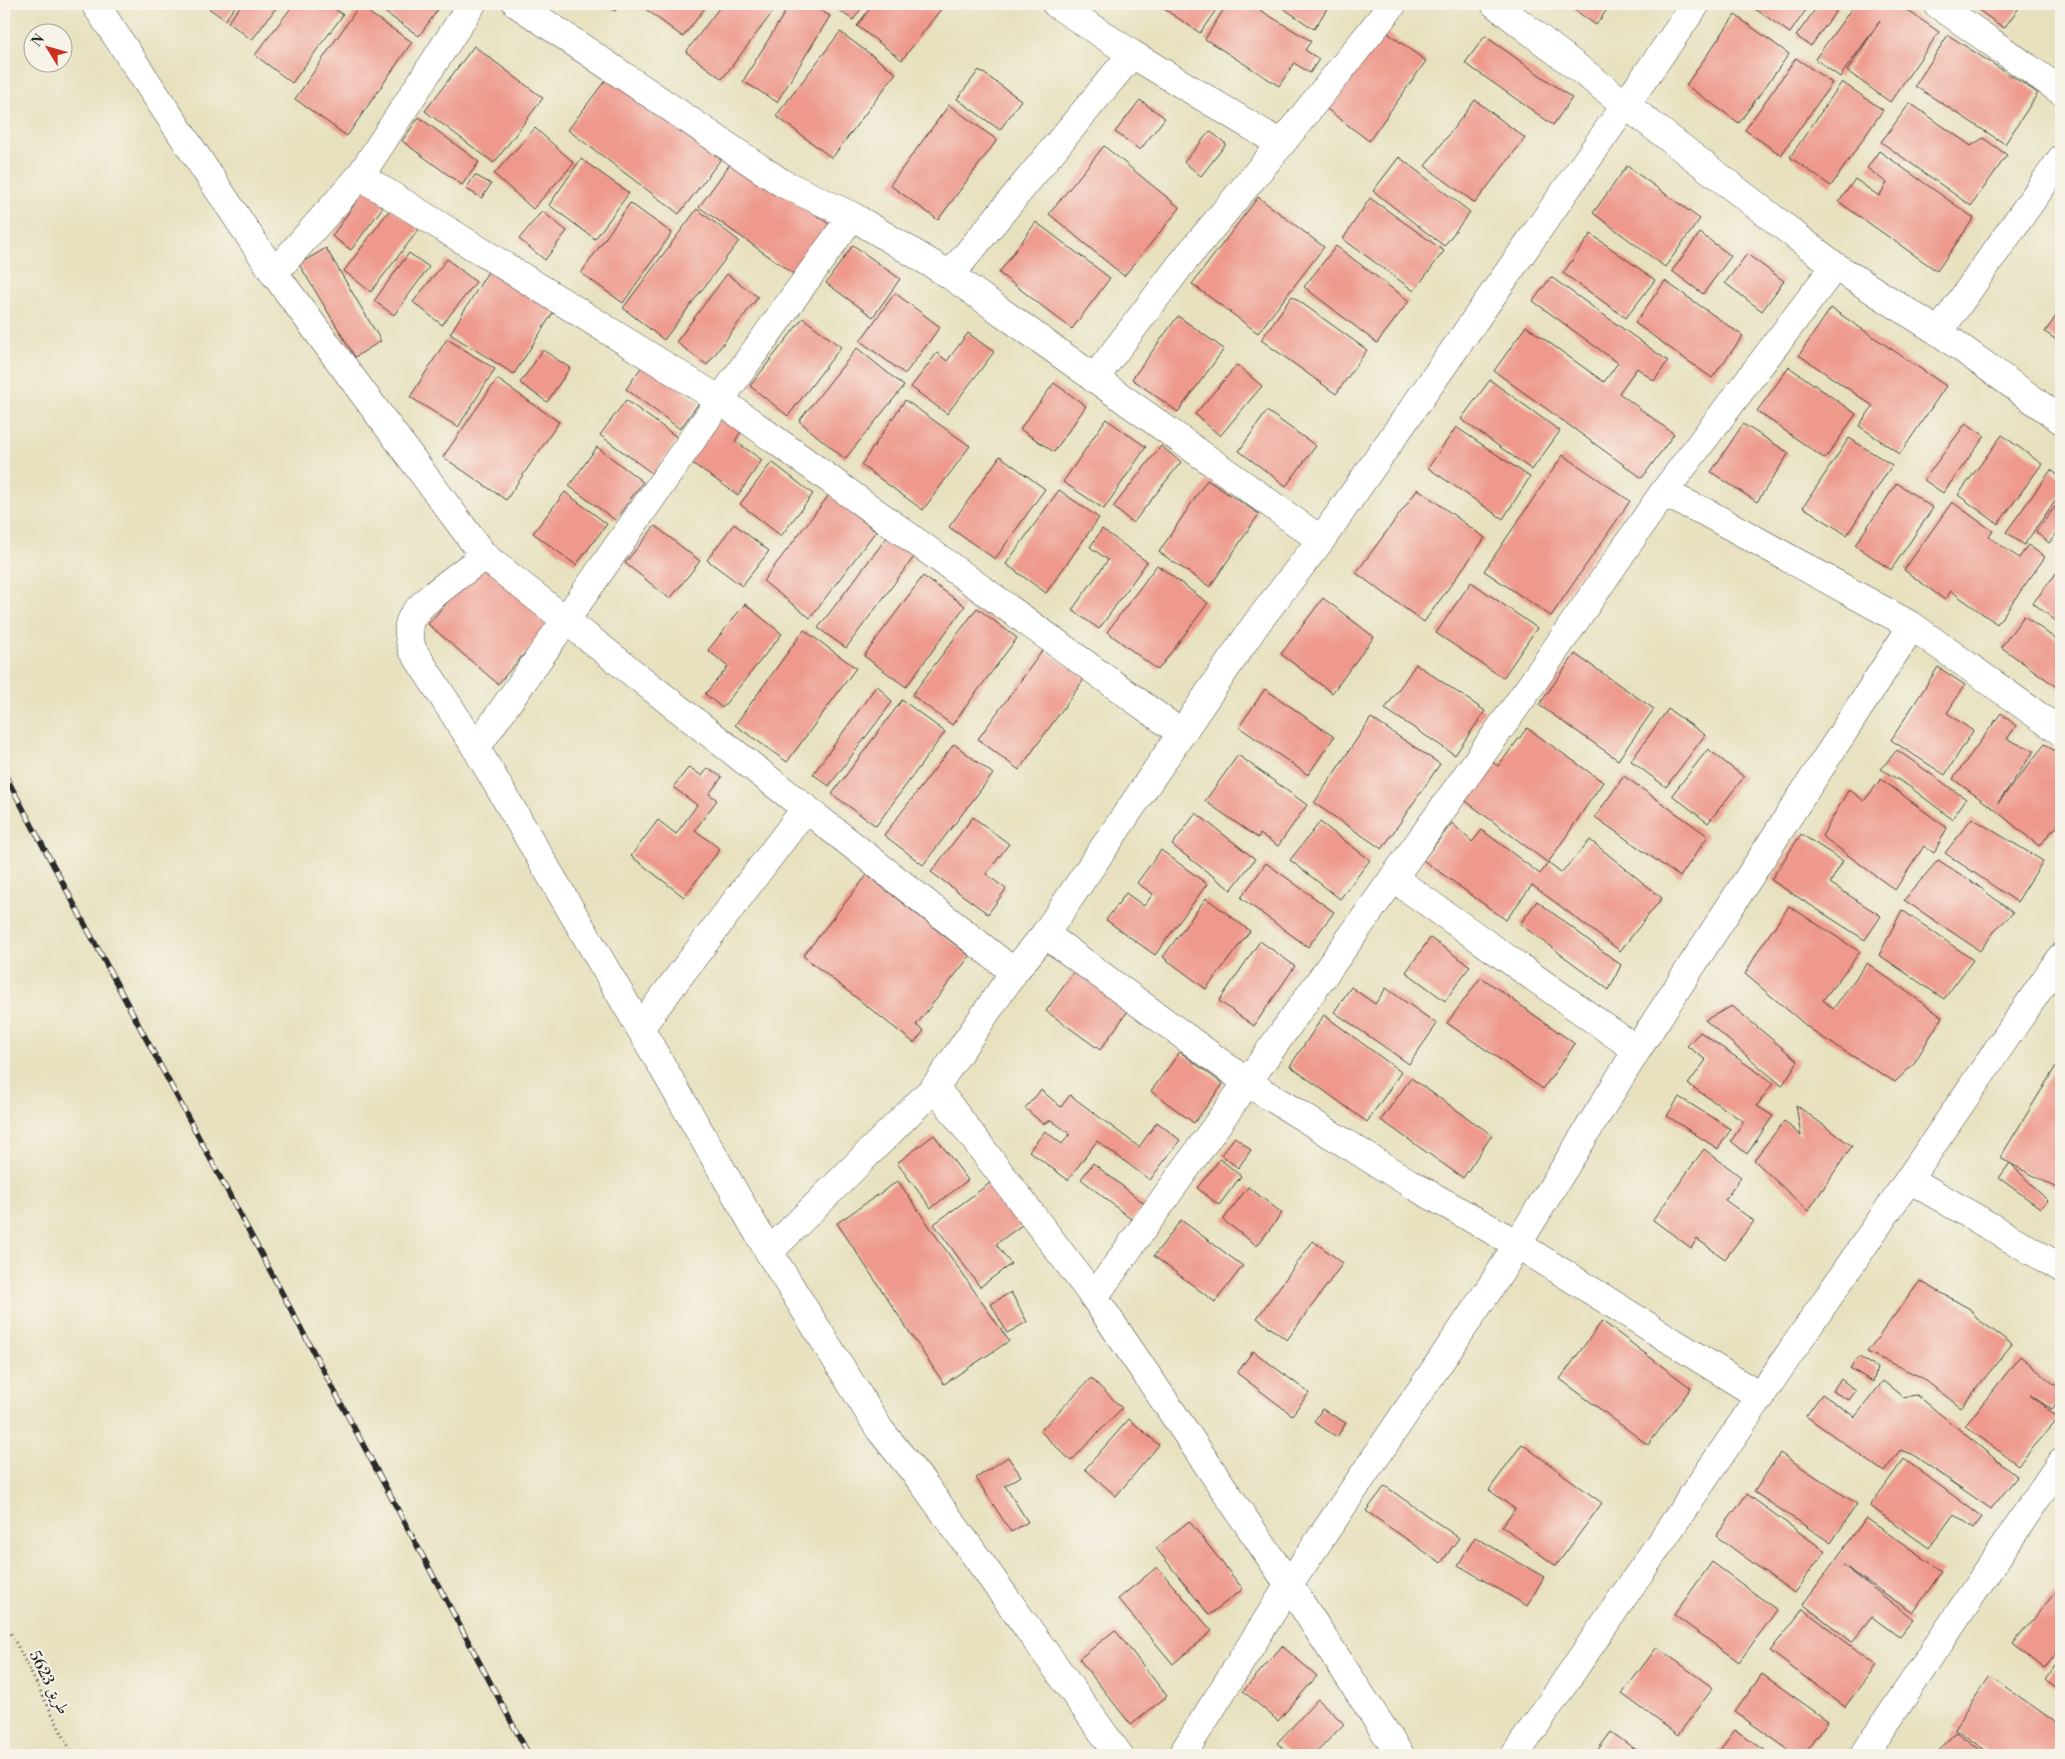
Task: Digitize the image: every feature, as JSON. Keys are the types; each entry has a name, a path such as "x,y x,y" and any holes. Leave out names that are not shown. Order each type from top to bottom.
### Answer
{"street":[{"path":"95,4 274,274 484,556 1014,972"},
{"path":"274,274 360,176 472,4"},
{"path":"517,4 782,183 852,216 950,274 1094,380 1321,540"},
{"path":"1056,4 1132,54 1281,144"},
{"path":"1094,380 1182,263 1394,4"},
{"path":"1495,4 1834,266 1939,332 2061,420"},
{"path":"769,1252 935,1087 1014,972 1046,934 1181,732 1256,624 1321,540 1696,4"},
{"path":"1937,4 2061,91"},
{"path":"950,274 1132,54"},
{"path":"1939,332 2061,159"},
{"path":"360,176 720,400 1181,732"},
{"path":"476,748 565,619 852,216"},
{"path":"1094,1297 1529,688 1663,493 1834,266"},
{"path":"1663,493 1705,512 1912,626 2061,732"},
{"path":"484,556 419,607 410,619 408,634 412,649 476,748 769,1252 880,1430 924,1483 1119,1755"},
{"path":"1182,1755 1288,1585 1496,1279 1637,1050 1912,626"},
{"path":"640,1028 806,808"},
{"path":"1393,878 1637,1050"},
{"path":"1046,934 1248,1083 1416,1187 1517,1244 1761,1397"},
{"path":"1515,1755 2061,957"},
{"path":"935,1087 1094,1297 1400,1755"},
{"path":"1909,1179 2061,1268"},
{"path":"1864,1755 2061,1462"}],"path":[{"name":"طريق 5623","path":"4,1620 73,1755"}],"building":[{"path":"203,4 237,4 225,20"},
{"path":"242,4 279,4 252,40 228,22"},
{"path":"294,4 328,4 343,15 292,83 255,55"},
{"path":"373,4 442,4 419,36"},
{"path":"606,4 621,4 615,11"},
{"path":"639,4 708,4 683,37"},
{"path":"722,4 779,4 722,79 686,52"},
{"path":"790,4 809,4 830,16 777,102 743,81"},
{"path":"830,4 865,4 853,20"},
{"path":"873,4 944,5 902,60 857,26"},
{"path":"1157,4 1220,4 1200,33"},
{"path":"1227,4 1250,4 1311,41 1305,50 1319,59 1310,73 1294,63 1279,86 1205,39"},
{"path":"1277,4 1330,4 1314,29"},
{"path":"1566,4 1611,4 1596,25"},
{"path":"1748,4 1810,4 1790,33"},
{"path":"1819,4 1841,4 1811,46 1796,36"},
{"path":"1855,4 1898,4 1939,32 1890,102 1847,71 1880,21 1840,77 1815,59"},
{"path":"1970,4 2022,4 2004,28"},
{"path":"359,6 412,42 347,136 295,99"},
{"path":"1735,15 1789,54 1739,123 1686,85"},
{"path":"1382,29 1426,61 1369,141 1324,107"},
{"path":"840,32 896,73 832,158 776,116"},
{"path":"1948,35 2038,93 2005,144 1915,86"},
{"path":"1485,36 1572,98 1553,125 1465,63"},
{"path":"474,46 543,98 494,163 425,111"},
{"path":"1796,58 1832,83 1781,155 1745,130"},
{"path":"979,70 1021,100 1000,130 957,99"},
{"path":"610,74 721,159 679,214 568,130"},
{"path":"1842,82 1883,110 1831,186 1790,157"},
{"path":"1140,100 1165,118 1140,150 1115,132"},
{"path":"1475,100 1525,138 1475,203 1425,166"},
{"path":"1910,103 1971,146 1983,138 2007,155 1971,206 1881,142"},
{"path":"949,105 997,140 938,220 890,185"},
{"path":"419,117 479,162 462,185 402,141"},
{"path":"535,128 574,163 533,209 494,174"},
{"path":"1210,131 1226,144 1201,176 1184,162"},
{"path":"1104,146 1180,208 1124,276 1049,214"},
{"path":"1879,151 1974,218 1937,271 1839,202 1855,179 1879,196 1887,183 1867,168"},
{"path":"735,157 833,227 798,277 699,207"},
{"path":"1399,157 1470,212 1444,246 1373,191"},
{"path":"581,159 629,193 595,239 549,205"},
{"path":"1627,166 1700,219 1665,267 1593,213"},
{"path":"475,175 491,184 482,198 466,189"},
{"path":"366,188 386,203 351,250 332,236"},
{"path":"1258,197 1324,247 1258,333 1192,284"},
{"path":"1370,198 1444,251 1414,291 1343,239"},
{"path":"630,203 672,233 623,303 581,273"},
{"path":"391,208 419,229 371,292 344,271"},
{"path":"697,209 739,241 664,340 623,308"},
{"path":"542,211 567,231 545,260 519,239"},
{"path":"1036,222 1110,278 1072,329 999,273"},
{"path":"1700,233 1731,256 1703,294 1672,271"},
{"path":"1591,234 1655,280 1626,318 1563,273"},
{"path":"853,245 900,279 873,317 826,283"},
{"path":"1336,246 1409,301 1377,343 1304,287"},
{"path":"326,248 381,341 355,357 299,264"},
{"path":"409,253 429,267 394,315 374,301"},
{"path":"1747,254 1784,281 1762,311 1725,283"},
{"path":"447,259 476,282 442,325 413,302"},
{"path":"489,270 554,311 514,374 450,334"},
{"path":"727,274 758,297 707,365 676,342"},
{"path":"1551,277 1668,361 1654,381 1637,368 1619,393 1674,434 1642,478 1494,371 1526,326 1604,382 1618,363 1533,301"},
{"path":"1665,281 1743,336 1712,378 1635,323"},
{"path":"895,293 940,327 905,374 860,341"},
{"path":"1292,296 1367,350 1336,394 1261,340"},
{"path":"1831,308 1946,386 1900,454 1859,426 1873,406 1799,355"},
{"path":"2061,309 2061,343 2045,332"},
{"path":"1178,316 1224,349 1178,412 1132,379"},
{"path":"803,318 841,347 788,416 750,386"},
{"path":"968,333 994,352 947,414 911,387 937,353 947,361"},
{"path":"447,339 495,369 458,427 410,397"},
{"path":"857,348 904,386 845,459 799,421"},
{"path":"543,350 570,368 547,402 520,383"},
{"path":"645,362 699,403 680,429 626,389"},
{"path":"1237,365 1262,386 1220,436 1195,414"},
{"path":"1789,367 1856,414 1825,459 1757,411"},
{"path":"497,379 559,422 506,500 443,457"},
{"path":"1490,380 1560,431 1532,470 1461,419"},
{"path":"1054,383 1086,406 1054,452 1020,429"},
{"path":"626,400 678,438 653,474 600,435"},
{"path":"905,400 970,446 923,510 861,465"},
{"path":"1267,411 1316,446 1286,486 1239,451"},
{"path":"722,414 743,429 735,441 762,460 738,495 689,461"},
{"path":"1106,419 1146,447 1104,509 1063,482"},
{"path":"1966,423 1985,436 1943,493 1924,480"},
{"path":"1743,424 1789,453 1757,502 1711,472"},
{"path":"1456,427 1530,477 1503,519 1428,468"},
{"path":"2002,435 2042,464 1998,524 1958,495"},
{"path":"1849,438 1892,465 1847,535 1803,507"},
{"path":"1161,446 1181,462 1133,523 1113,507"},
{"path":"597,447 643,482 615,520 569,486"},
{"path":"1563,455 1630,501 1551,616 1484,571"},
{"path":"1000,456 1045,489 995,559 949,527"},
{"path":"772,462 813,494 781,536 740,504"},
{"path":"2051,470 2061,478 2061,493 2024,545 2006,532"},
{"path":"1207,480 1259,514 1210,587 1159,552"},
{"path":"1897,483 1933,508 1891,570 1855,545"},
{"path":"1418,489 1485,538 1424,622 1356,573"},
{"path":"1059,490 1099,518 1046,593 1006,564"},
{"path":"565,492 607,524 576,565 533,533"},
{"path":"829,495 876,531 810,618 763,581"},
{"path":"2061,499 2061,528 2049,543 2036,532"},
{"path":"1952,502 1993,531 1989,537 2019,558 2028,545 2045,557 1997,624 1951,591 1945,600 1904,570"},
{"path":"734,524 769,551 742,586 707,560"},
{"path":"655,526 700,561 670,599 625,563"},
{"path":"1102,529 1147,562 1099,629 1072,610 1108,560 1090,547"},
{"path":"887,537 914,557 846,648 818,628"},
{"path":"481,564 550,624 498,684 428,624"},
{"path":"1157,565 1208,603 1158,670 1107,632"},
{"path":"2061,567 2061,625 2033,603"},
{"path":"923,576 965,606 906,687 864,656"},
{"path":"1471,582 1537,628 1503,678 1436,633"},
{"path":"1323,598 1374,637 1332,693 1281,654"},
{"path":"745,604 782,634 722,708 705,694 728,667 708,650"},
{"path":"977,608 1017,638 952,725 912,695"},
{"path":"2024,616 2061,643 2061,690 2001,647"},
{"path":"804,630 856,668 787,762 735,725"},
{"path":"1043,650 1085,678 1019,770 978,739"},
{"path":"1575,654 1654,709 1618,760 1539,705"},
{"path":"1416,664 1485,711 1455,755 1385,709"},
{"path":"1938,667 1965,685 1947,713 1973,731 1945,775 1891,740"},
{"path":"877,685 892,702 829,786 813,774"},
{"path":"1265,689 1334,737 1308,775 1239,727"},
{"path":"902,700 945,732 876,826 832,794"},
{"path":"1668,709 1705,735 1666,787 1631,761"},
{"path":"2001,713 2016,726 2007,739 2034,751 1998,803 2045,744 2061,756 2061,824 2039,846 1994,809 1953,779"},
{"path":"1371,718 1440,764 1382,849 1314,803"},
{"path":"1527,728 1603,782 1548,863 1463,799 1490,760 1498,766"},
{"path":"954,744 993,774 923,865 884,835"},
{"path":"1708,749 1744,777 1708,823 1672,795"},
{"path":"1897,750 1966,799 1952,819 1910,787 1881,769"},
{"path":"1238,755 1307,805 1278,846 1260,834 1258,838 1205,801"},
{"path":"689,767 702,776 708,768 722,777 709,794 717,800 695,830 720,849 684,897 631,856 658,820 676,834 697,805 673,787"},
{"path":"1624,776 1708,836 1680,877 1595,817"},
{"path":"1881,779 1947,828 1934,853 1924,846 1895,890 1822,836 1849,789 1864,801"},
{"path":"1196,813 1255,859 1231,890 1172,845"},
{"path":"973,817 1009,844 986,874 1006,889 988,914 931,872"},
{"path":"1972,818 2043,861 2017,902 1945,853"},
{"path":"1320,822 1370,860 1340,899 1290,860"},
{"path":"1452,823 1472,842 1482,830 1540,874 1548,863 1561,873 1590,840 1662,898 1620,951 1532,885 1506,920 1423,860"},
{"path":"1801,834 1843,861 1830,883 1881,916 1865,940 1771,880"},
{"path":"1161,850 1207,884 1155,955 1106,920 1126,893 1144,906 1153,894 1137,883"},
{"path":"1938,860 1977,885 2013,913 1996,929 1980,951 1904,900"},
{"path":"1266,863 1334,912 1308,947 1241,898"},
{"path":"867,875 970,956 916,1025 924,1031 914,1043 803,956"},
{"path":"1206,898 1250,931 1206,989 1163,957"},
{"path":"1537,901 1621,965 1609,990 1520,924"},
{"path":"1789,906 1860,952 1823,1000 1833,1009 1867,963 1942,1017 1913,1065 1895,1082 1815,1033 1745,974 1760,948"},
{"path":"1902,910 1973,960 1944,999 1879,955"},
{"path":"1430,938 1470,966 1445,1001 1406,972"},
{"path":"1260,941 1295,966 1254,1026 1219,1001"},
{"path":"1076,969 1130,1008 1100,1050 1046,1011"},
{"path":"1481,977 1575,1044 1543,1089 1447,1023"},
{"path":"1351,987 1375,1004 1386,988 1437,1024 1409,1064 1334,1012"},
{"path":"1732,1006 1798,1061 1782,1086 1705,1020"},
{"path":"1324,1015 1401,1072 1367,1122 1290,1066"},
{"path":"1700,1032 1773,1083 1757,1106 1773,1116 1747,1154 1731,1141 1744,1122 1688,1084 1706,1060 1687,1046"},
{"path":"1180,1052 1223,1084 1194,1123 1151,1091"},
{"path":"2056,1066 2061,1070 2061,1190 2000,1158"},
{"path":"1411,1078 1492,1135 1463,1178 1381,1120"},
{"path":"1041,1090 1061,1107 1070,1095 1139,1147 1157,1122 1180,1140 1150,1180 1097,1141 1068,1180 1029,1151 1045,1131 1062,1144 1070,1134 1051,1120 1043,1124 1025,1108"},
{"path":"1679,1097 1731,1129 1718,1149 1667,1116"},
{"path":"1796,1105 1852,1146 1808,1211 1754,1160 1784,1121 1801,1136"},
{"path":"934,1135 968,1180 931,1208 897,1163"},
{"path":"1235,1137 1251,1150 1238,1168 1221,1155"},
{"path":"1704,1149 1741,1177 1725,1200 1754,1221 1725,1259 1697,1239 1691,1248 1653,1220"},
{"path":"1220,1159 1241,1176 1219,1205 1197,1188"},
{"path":"1093,1163 1145,1204 1132,1220 1081,1179"},
{"path":"2010,1163 2048,1201 2040,1208 1999,1178"},
{"path":"994,1180 1026,1222 996,1244 1011,1264 980,1287 934,1224"},
{"path":"898,1181 1009,1341 944,1384 837,1223"},
{"path":"1248,1187 1282,1213 1257,1246 1223,1220"},
{"path":"1181,1220 1243,1266 1215,1302 1154,1256"},
{"path":"1313,1241 1343,1263 1287,1340 1257,1318"},
{"path":"1920,1281 1970,1309 1976,1318 2012,1344 1961,1408 1921,1377 1867,1352"},
{"path":"1011,1292 1027,1322 1007,1333 991,1304"},
{"path":"1602,1321 1691,1388 1648,1445 1560,1379"},
{"path":"1253,1351 1309,1393 1292,1415 1237,1373"},
{"path":"2020,1356 2061,1390 2061,1398 2051,1409 2030,1395 2059,1418 2018,1465 1965,1426"},
{"path":"1859,1357 1877,1368 1873,1382 1850,1368"},
{"path":"1091,1378 1122,1408 1071,1461 1040,1431"},
{"path":"1841,1379 1856,1391 1849,1400 1832,1391"},
{"path":"1883,1381 1903,1397 1917,1395 2017,1477 1991,1509 1912,1454 1900,1450 1884,1472 1806,1416 1822,1394 1855,1417"},
{"path":"1322,1409 1346,1423 1337,1437 1314,1422"},
{"path":"1129,1419 1159,1445 1116,1496 1085,1469"},
{"path":"1522,1444 1602,1503 1556,1566 1502,1526 1515,1509 1489,1490"},
{"path":"1780,1453 1857,1504 1831,1543 1754,1492"},
{"path":"1008,1457 1021,1476 1005,1486 1028,1522 1011,1532 976,1478"},
{"path":"1904,1459 1982,1517 1974,1528 1954,1514 1929,1548 1870,1506"},
{"path":"1385,1486 1459,1538 1441,1563 1366,1511"},
{"path":"1747,1494 1825,1551 1794,1593 1716,1536"},
{"path":"1866,1518 1942,1571 1913,1613 1843,1565 1913,1619 1899,1637 1872,1617 1852,1642 1803,1604"},
{"path":"1189,1521 1243,1589 1209,1615 1156,1548"},
{"path":"1475,1537 1544,1577 1527,1606 1458,1565"},
{"path":"1712,1562 1777,1610 1739,1662 1674,1615"},
{"path":"1157,1567 1212,1631 1173,1664 1118,1599"},
{"path":"2058,1589 2061,1592 2061,1648 2044,1669 2013,1644"},
{"path":"1803,1609 1876,1665 1845,1707 1770,1651"},
{"path":"1115,1630 1167,1696 1131,1725 1079,1659"},
{"path":"1282,1646 1317,1676 1278,1721 1243,1691"},
{"path":"1657,1647 1713,1688 1678,1735 1622,1694"},
{"path":"2061,1659 2061,1693 2045,1681"},
{"path":"1762,1674 1828,1721 1803,1755 1796,1755 1735,1712"},
{"path":"1990,1676 2061,1726 2061,1755 1992,1755 1954,1728"},
{"path":"1318,1699 1344,1724 1314,1755 1290,1755 1277,1743"},
{"path":"1735,1730 1772,1755 1716,1755"},
{"path":"1955,1731 1986,1755 1936,1755"},
{"path":"1611,1732 1643,1755 1594,1755"}],"railway":[{"path":"4,773 529,1755"}]}
